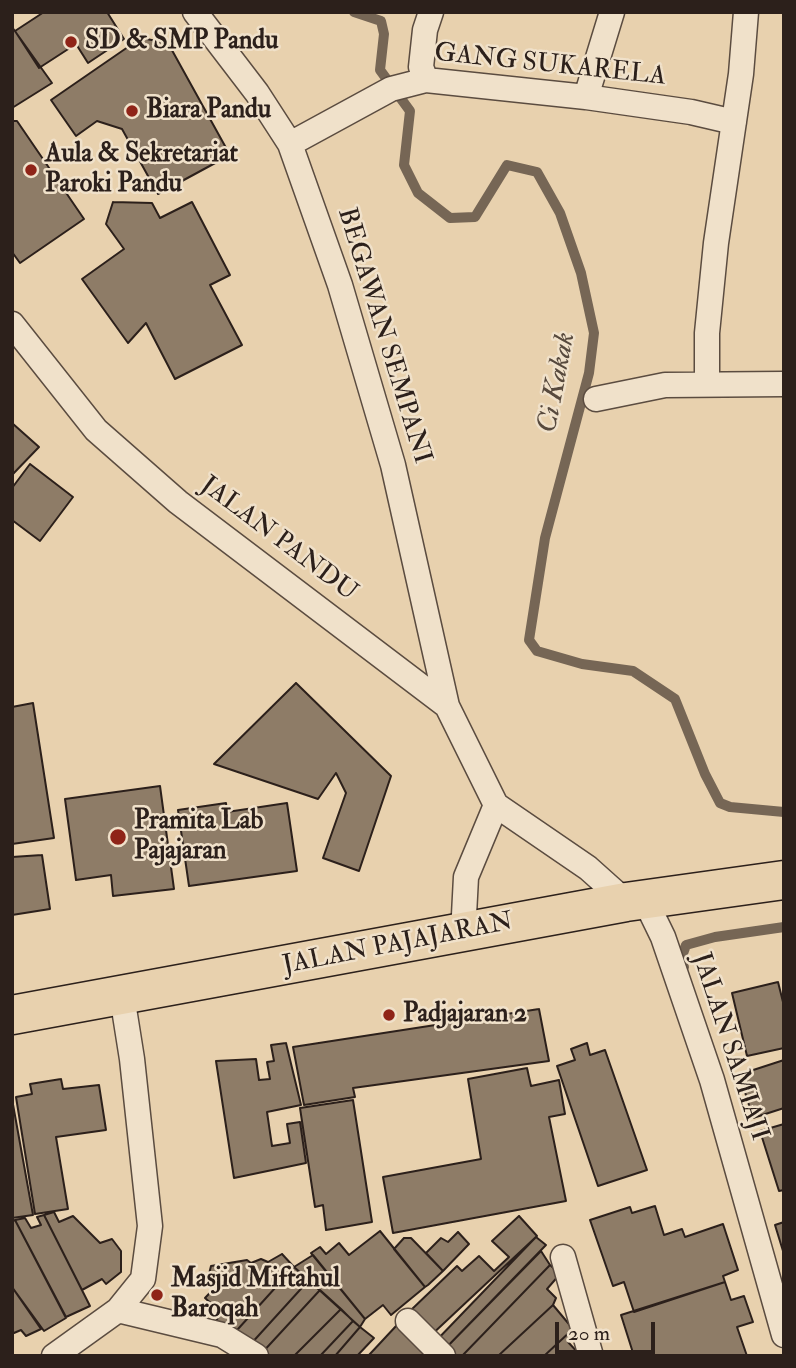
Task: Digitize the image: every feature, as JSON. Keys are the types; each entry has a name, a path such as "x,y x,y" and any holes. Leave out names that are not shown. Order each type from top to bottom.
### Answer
{"highway":[{"name":"JALAN PAJAJARAN","path":"12,1015 636,901 784,880"}],"street":[{"name":"BEGAWAN SEMPANI","path":"195,12 257,93 290,144 340,285 393,466 447,706"},
{"path":"421,81 425,30 431,12"},
{"path":"586,97 612,12"},
{"path":"707,383 707,333 715,256 746,12"},
{"name":"GANG SUKARELA","path":"290,144 391,89 421,81 586,97 691,112 734,122"},
{"name":"JALAN PANDU","path":"12,324 96,430 116,448 178,502 447,706 496,805 636,901"},
{"path":"597,399 665,385 784,384"},
{"path":"463,934 466,877 496,805"},
{"name":"JALAN SAMIAJI","path":"636,901 663,937 712,1080 784,1335"},
{"path":"54,1356 118,1310 143,1279 149,1226 132,1059 122,996"},
{"path":"563,1258 591,1356"},
{"path":"118,1310 222,1335 256,1356"},
{"path":"408,1321 443,1356"}],"building":[{"name":"SD & SMP Pandu","path":"44,12 107,12 124,39 88,63 76,44 39,68 15,31"},
{"name":"SD & SMP Pandu","path":"12,27 52,83 12,108"},
{"name":"Biara Pandu","path":"141,38 168,43 230,155 158,194 122,129 97,121 76,136 51,100"},
{"name":"Aula & Sekretariat Paroki Pandu","path":"12,121 17,121 84,219 20,263 12,252"},
{"path":"113,202 152,203 160,218 192,202 230,275 210,285 242,345 175,379 146,323 128,343 82,279 124,249 106,224"},
{"path":"12,423 39,447 12,475"},
{"path":"30,464 73,497 40,541 12,520 12,488"},
{"path":"296,683 391,776 359,871 323,858 346,793 336,773 318,799 214,764"},
{"path":"33,703 54,838 12,844 12,707"},
{"name":"Pramita Lab Pajajaran","path":"160,786 174,889 113,896 111,875 76,880 65,799"},
{"path":"226,803 227,812 287,803 297,871 189,886 178,810"},
{"path":"42,855 50,909 12,915 12,857"},
{"path":"778,982 784,1006 784,1048 747,1056 732,993"},
{"path":"539,1009 549,1061 353,1088 355,1097 304,1105 293,1047"},
{"path":"286,1043 301,1105 267,1112 272,1146 290,1143 287,1124 300,1122 306,1163 234,1178 216,1061 256,1059 259,1080 270,1079 267,1062 274,1061 271,1045"},
{"path":"587,1043 590,1055 605,1050 647,1170 598,1186 557,1066 575,1060 571,1049"},
{"path":"784,1060 784,1108 753,1118 744,1089 749,1087 744,1073"},
{"path":"527,1068 531,1086 559,1080 565,1114 549,1117 566,1201 393,1233 383,1177 481,1159 468,1079"},
{"path":"61,1079 63,1089 99,1085 106,1130 56,1137 68,1209 35,1214 16,1097 32,1094 30,1084"},
{"path":"12,1099 33,1215 12,1218"},
{"path":"353,1100 372,1222 326,1230 323,1205 315,1207 300,1108"},
{"path":"784,1124 784,1190 779,1191 760,1131"},
{"path":"655,1206 664,1235 682,1229 685,1237 723,1224 738,1270 723,1276 725,1282 634,1312 624,1282 613,1286 590,1220 630,1207 632,1213"},
{"path":"54,1212 59,1222 73,1216 100,1243 112,1239 121,1251 121,1272 106,1284 102,1279 82,1290 44,1215"},
{"path":"44,1215 90,1306 66,1317 15,1220 25,1218 31,1228 41,1225 37,1217"},
{"path":"519,1216 537,1236 427,1339 410,1311 457,1266 462,1271 479,1256 494,1271 509,1257 492,1241"},
{"path":"15,1220 66,1318 44,1331 12,1287 12,1221"},
{"path":"784,1222 784,1251 783,1251 775,1225"},
{"path":"380,1231 425,1287 391,1315 383,1305 365,1319 311,1253 320,1247 326,1254 339,1243 349,1255"},
{"path":"458,1232 469,1244 443,1271 426,1253 441,1238 448,1242"},
{"path":"536,1237 546,1245 441,1353 432,1345"},
{"path":"404,1238 411,1238 443,1271 425,1287 394,1249"},
{"path":"541,1251 550,1265 462,1356 444,1356 441,1353"},
{"path":"282,1254 294,1267 229,1339 212,1326 222,1313 205,1298 220,1282 209,1274 211,1266 247,1260 251,1263 261,1259 268,1262"},
{"path":"313,1255 365,1319 360,1327 294,1267"},
{"path":"550,1265 560,1274 547,1289 556,1298 553,1305 498,1356 462,1356"},
{"path":"294,1267 309,1280 249,1346 229,1339"},
{"path":"309,1280 320,1290 260,1355 249,1346"},
{"path":"725,1282 731,1300 744,1296 753,1322 737,1327 747,1356 634,1356 621,1315"},
{"path":"12,1287 41,1329 26,1336 21,1330 14,1333"},
{"path":"320,1290 341,1309 294,1356 260,1355"},
{"path":"553,1305 573,1329 544,1356 498,1356"},
{"path":"341,1309 353,1321 320,1356 294,1356"},
{"path":"353,1321 360,1327 335,1356 320,1356"},
{"path":"397,1325 429,1356 369,1355"},
{"path":"360,1327 374,1338 357,1356 335,1356"},
{"path":"573,1329 577,1334 568,1342 581,1356 544,1356"}],"waterway":[{"name":"Ci Kakak","path":"354,12 381,21 384,34 380,70 410,111 404,165 418,193 450,218 475,217 507,165 537,172 560,213 581,273 594,333 589,373 545,538 529,640 537,651 582,664 633,671 675,699 705,774 720,803 730,807 784,812"},
{"path":"684,967 681,959 686,945 715,937 784,927"}],"place":[{"name":"SD & SMP Pandu","path":"71,42"},
{"name":"Biara Pandu","path":"132,111"},
{"name":"Aula & Sekretariat Paroki Pandu","path":"31,170"},
{"name":"Pramita Lab Pajajaran","path":"118,837"},
{"name":"Padjajaran 2","path":"389,1015"},
{"name":"Masjid Miftahul Baroqah","path":"157,1295"}]}
